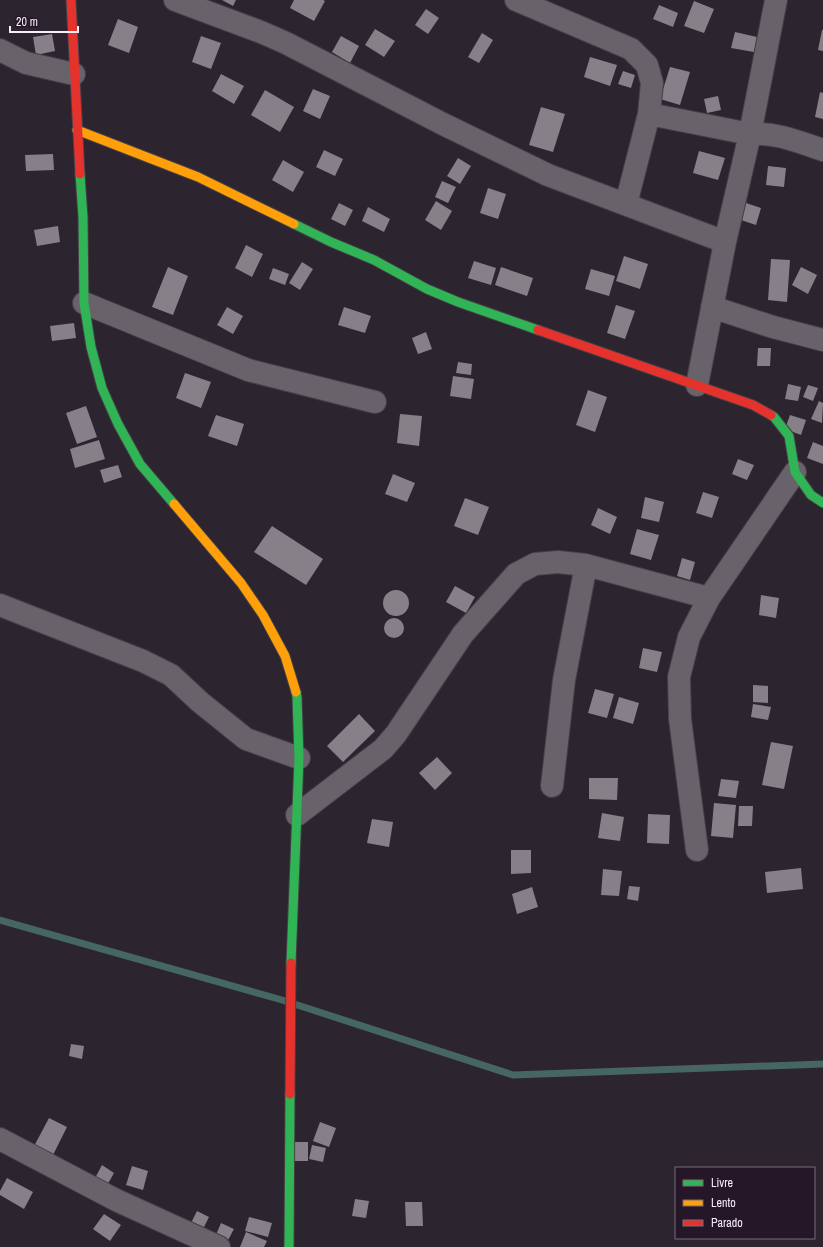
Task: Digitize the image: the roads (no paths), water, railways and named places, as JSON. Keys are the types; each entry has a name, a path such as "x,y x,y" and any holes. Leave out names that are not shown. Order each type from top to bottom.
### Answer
{"street":[{"path":"70,0 83,217 84,303 91,347 102,388 121,430 140,464 241,583 264,615 285,656 297,697 299,758 290,987 289,1247"},
{"path":"175,0 268,35 443,124 548,175 725,242"},
{"path":"516,0 631,49 647,65 652,83 649,114 626,204"},
{"path":"697,385 725,242 750,134 776,0"},
{"path":"0,50 26,63 74,74"},
{"path":"649,114 750,134 764,133 780,136 823,150"},
{"path":"77,130 198,177 331,242 374,260 427,289 458,302 753,405 774,417 790,436 795,472 811,495 823,503"},
{"path":"84,303 248,370 375,402"},
{"path":"712,307 773,327 823,340"},
{"path":"697,850 680,719 679,677 689,637 709,598 795,472"},
{"path":"297,816 383,749 400,728 463,634 516,574 535,564 558,562 586,565 709,598"},
{"path":"552,786 564,680 586,565"},
{"path":"0,605 144,661 171,675 200,702 246,739 299,758"},
{"path":"0,1139 116,1200 219,1247"}],"waterway":[{"path":"0,920 282,1000 513,1075 823,1064"}]}
